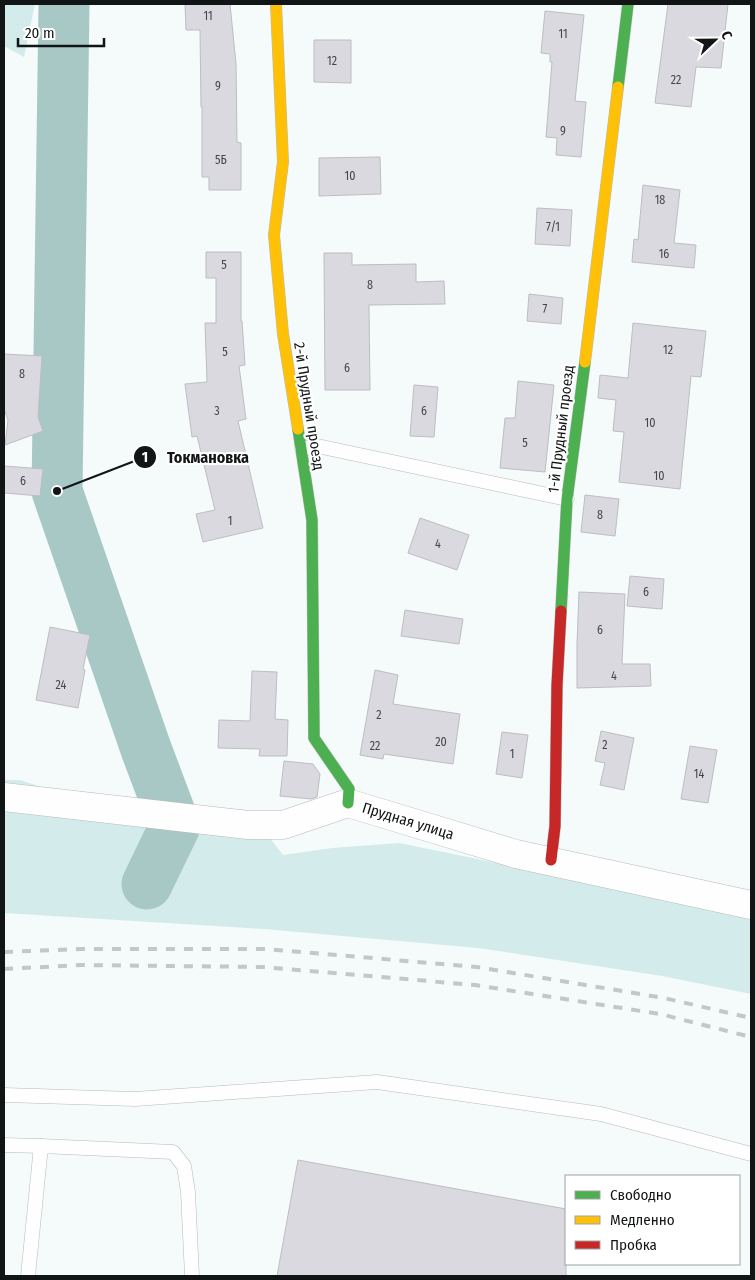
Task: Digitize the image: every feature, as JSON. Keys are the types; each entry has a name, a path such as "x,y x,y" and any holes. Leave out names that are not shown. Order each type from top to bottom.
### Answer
{"street":[{"name":"2-й Прудный проезд","path":"276,4 283,162 274,235 283,334 312,520 314,738 348,788 348,803"},
{"name":"1-й Прудный проезд","path":"551,860 555,826 557,685 567,499 628,4"},
{"name":"Прудная улица","path":"4,796 248,825 283,825 348,803 516,854 551,860 751,905"}],"lane":[{"path":"302,448 322,448 567,499"},
{"path":"4,1095 135,1099 377,1082 600,1114 751,1154"},
{"path":"4,1145 173,1152 184,1166 188,1192 192,1276"},
{"path":"28,1276 42,1146"}],"shaded area":[{"path":"4,4 35,4 24,57 4,46"},
{"path":"4,780 20,780 66,795 248,810 283,855 332,848 399,843 591,884 751,915 751,994 662,976 478,948 264,929 4,913"}],"building":[{"path":"185,4 230,4 236,64 237,142 241,143 241,190 209,190 209,177 202,177 200,30 186,30"},
{"path":"668,4 728,4 721,68 696,67 691,107 655,103"},
{"path":"545,11 584,15 575,101 586,102 581,157 556,155 557,138 546,137 552,62 550,62 550,54 541,53"},
{"path":"314,40 351,40 351,83 314,82"},
{"path":"380,157 381,194 319,196 319,158"},
{"path":"643,185 680,190 674,243 696,245 694,268 632,262 634,239 638,240"},
{"path":"537,208 572,210 570,246 535,244"},
{"path":"206,252 241,252 241,321 245,365 239,366 246,419 238,421 263,528 203,542 196,514 215,510 197,436 192,437 185,384 207,382 205,323 216,323 216,278 206,278"},
{"path":"324,253 352,253 352,265 416,264 416,282 444,281 445,304 369,305 370,390 325,390"},
{"path":"529,294 563,298 561,324 527,321"},
{"path":"633,323 706,331 701,377 691,376 680,489 619,482 624,432 613,431 616,400 598,398 600,375 628,378"},
{"path":"4,354 42,356 38,417 43,431 5,445 8,420 4,409"},
{"path":"518,381 554,385 545,472 500,468 505,418 515,418"},
{"path":"414,385 438,387 434,437 410,436"},
{"path":"4,466 43,469 40,496 4,493"},
{"path":"585,495 619,499 615,536 581,532"},
{"path":"420,518 469,535 457,570 408,553"},
{"path":"630,576 664,579 662,609 627,606"},
{"path":"579,592 625,594 622,664 650,664 651,686 577,688"},
{"path":"405,610 463,619 459,644 401,636"},
{"path":"50,627 90,635 78,708 36,700"},
{"path":"375,670 398,675 393,704 460,714 453,764 384,754 383,759 360,755"},
{"path":"252,671 277,672 275,719 288,720 287,756 259,756 260,749 218,748 219,720 250,721"},
{"path":"601,731 634,738 624,790 600,785 605,763 595,761"},
{"path":"502,732 528,735 522,778 496,774"},
{"path":"690,746 717,750 708,803 681,799"},
{"path":"284,761 313,764 320,774 317,797 311,799 280,796"},
{"path":"298,1160 565,1209 566,1276 277,1276"}],"waterway":[{"path":"64,4 57,491 146,749 175,826 147,884"}],"railway":[{"path":"4,952 82,949 266,949 477,967 664,998 751,1018"},
{"path":"4,969 82,965 263,967 475,985 660,1014 751,1037"}],"traffic: fast":[{"path":"618,87 628,4"},
{"path":"561,611 567,499 585,362"},
{"path":"298,429 312,520 314,738 349,789 348,803"}],"traffic: slow":[{"path":"276,4 283,162 274,235 283,334 298,429"},
{"path":"585,362 618,87"}],"traffic: jam":[{"path":"551,860 555,826 557,685 561,611"}],"place":[{"name":"Токмановка","path":"57,491"}]}
